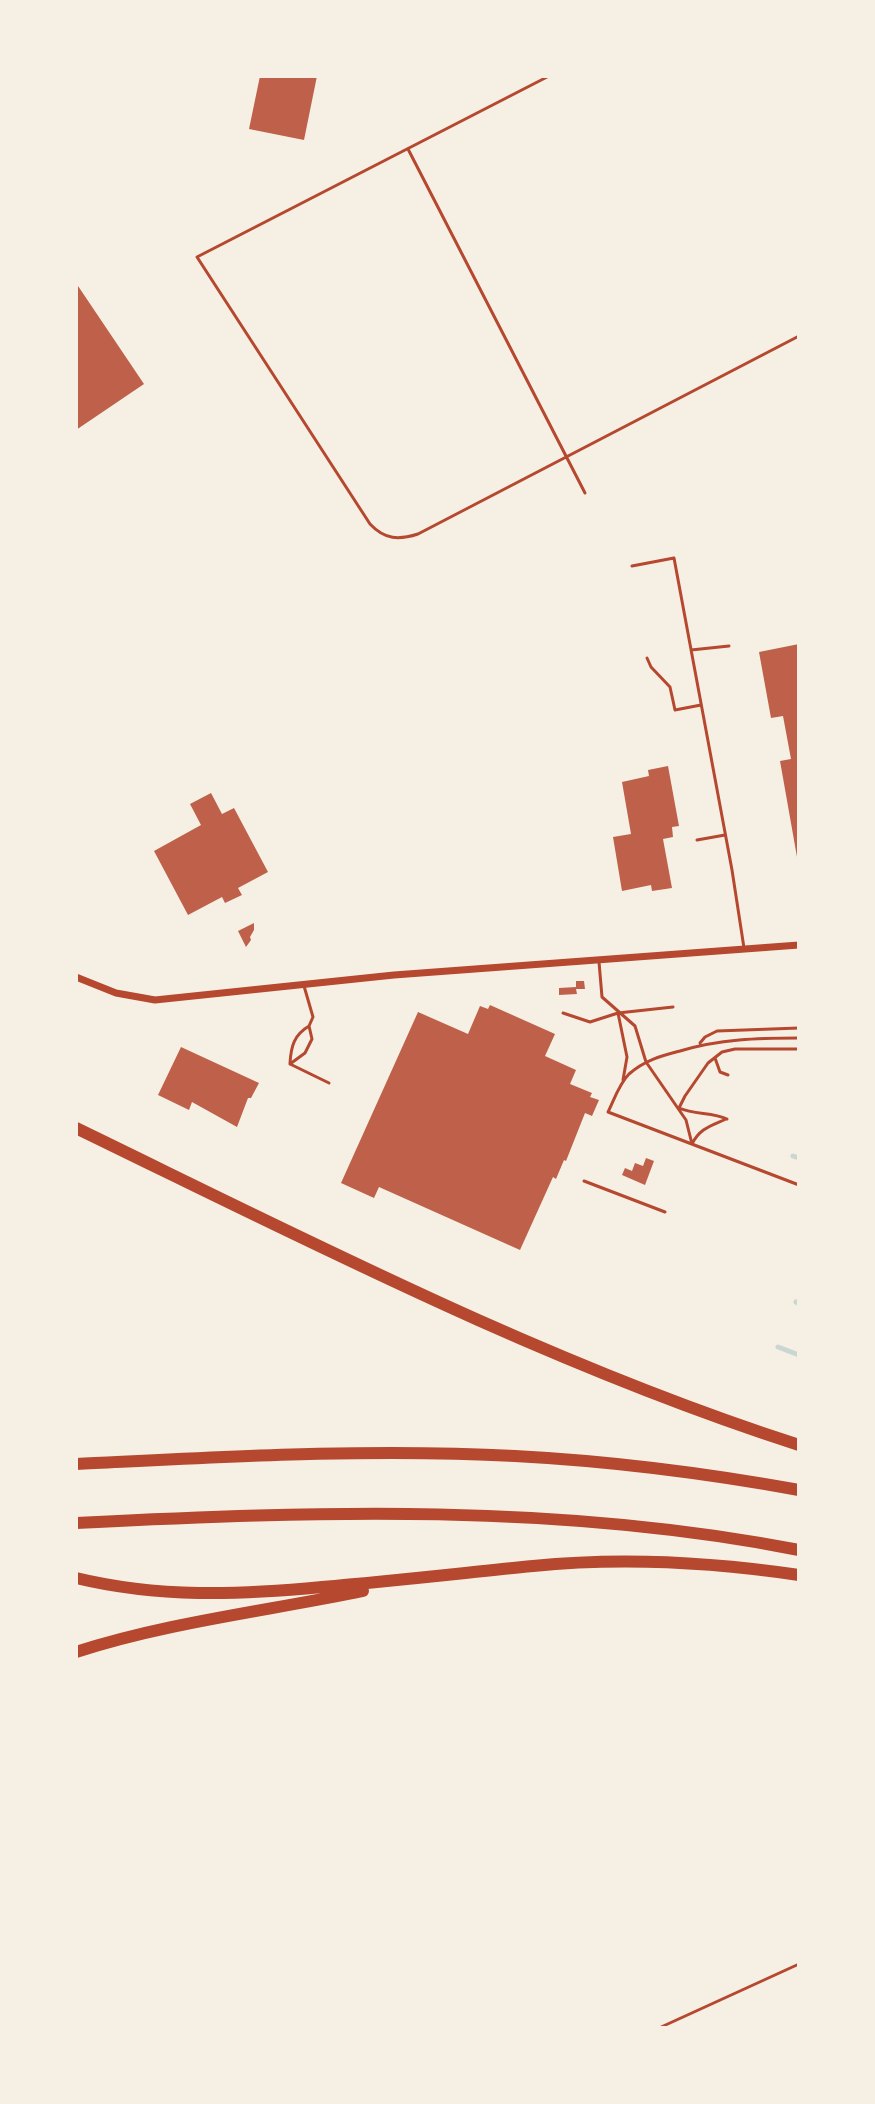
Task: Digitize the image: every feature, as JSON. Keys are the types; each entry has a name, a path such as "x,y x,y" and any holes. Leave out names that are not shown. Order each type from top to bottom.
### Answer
{"highway":[{"path":"76,1128 495,1329 799,1445"},
{"path":"76,1464 283,1454 514,1456 694,1473 799,1490"},
{"path":"76,1523 297,1513 513,1515 626,1524 799,1550"},
{"path":"76,1578 112,1587 201,1595 241,1595 537,1565 650,1561 713,1564 799,1575"},
{"path":"76,1652 106,1642 208,1619 279,1608 417,1579"}],"street":[{"path":"76,977 116,993 155,1000 303,983 799,945"}],"lane":[{"path":"549,76 197,257 370,524 388,538 404,539 418,534 799,336"},
{"path":"408,149 585,493"},
{"path":"632,566 674,558 744,948"},
{"path":"691,650 729,646"},
{"path":"647,658 651,667 670,687 675,710 701,705"},
{"path":"697,840 726,835"},
{"path":"598,959 602,997 635,1026 646,1062 679,1108 691,1133 692,1144"},
{"path":"290,1064 291,1048 299,1032 309,1026 313,1017 303,983"},
{"path":"563,1013 590,1022 618,1013 673,1007"},
{"path":"618,1013 627,1057 622,1082 608,1112 799,1185"},
{"path":"290,1064 305,1053 312,1039 309,1026"},
{"path":"699,1044 717,1031 799,1028"},
{"path":"622,1082 646,1062 699,1044 731,1039 799,1038"},
{"path":"679,1108 715,1057 731,1049 799,1049"},
{"path":"715,1057 717,1068 728,1075"},
{"path":"290,1064 329,1083"},
{"path":"679,1108 689,1113 727,1119 707,1126 692,1144"},
{"path":"584,1181 665,1212"}],"path":[{"path":"659,2028 799,1964"}],"building":[{"path":"260,76 317,76 304,140 249,129"},
{"path":"76,283 144,384 76,430"},
{"path":"799,644 797,857 780,761 791,759 783,716 771,718 759,652"},
{"path":"668,766 679,826 672,827 673,837 663,839 672,888 652,891 651,885 622,891 613,837 631,834 622,782 649,776 648,770"},
{"path":"211,793 222,814 234,808 268,872 238,888 242,895 225,903 222,897 188,915 154,851 201,825 190,804"},
{"path":"254,923 251,940 246,947 238,931"},
{"path":"576,981 584,981 585,989 576,989 577,994 559,995 559,988 576,987"},
{"path":"490,1005 555,1034 545,1056 576,1070 570,1084 592,1093 590,1097 599,1100 592,1116 585,1113 566,1161 556,1179 553,1177 520,1250 379,1187 374,1198 341,1183 418,1012 468,1034 480,1006 488,1009"},
{"path":"181,1047 259,1083 251,1098 248,1098 237,1127 192,1102 189,1110 158,1095"},
{"path":"646,1158 654,1161 645,1185 622,1175 625,1168 632,1171 635,1163 643,1166"}],"waterway":[{"path":"793,1156 799,1158"},
{"path":"778,1347 799,1355"}]}
